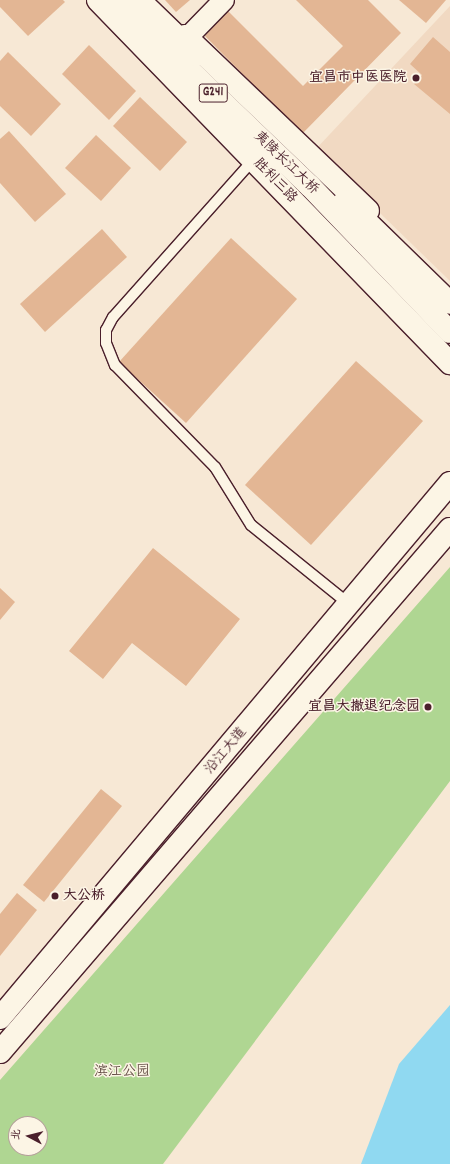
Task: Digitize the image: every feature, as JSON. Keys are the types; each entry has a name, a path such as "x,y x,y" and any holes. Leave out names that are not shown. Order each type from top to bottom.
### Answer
{"main road":[{"name":"胜利三路","path":"98,0 254,158 450,363"},
{"name":"夷陵长江大桥","path":"116,0 310,186 450,332"},
{"name":"夷陵长江大桥","path":"139,0 450,303"},
{"path":"153,0 187,38 450,290"},
{"name":"沿江大道","path":"0,1018 350,605 450,482"},
{"name":"沿江大道","path":"0,1052 450,530"}],"street":[{"path":"187,38 224,0"}],"lane":[{"path":"254,158 113,317 106,330 106,343 115,365 215,467 251,525 350,605"}],"shaded area":[{"name":"宜昌市中医医院","path":"450,6 450,281 315,150"}],"green space":[{"name":"滨江公园","path":"450,567 450,781 163,1164 0,1164 0,1080"}],"water":[{"path":"450,1005 450,1164 361,1164 399,1064"}],"building":[{"path":"0,0 63,0 65,2 28,36 0,7"},
{"path":"165,0 190,0 176,12"},
{"path":"296,0 368,0 401,33 302,134 199,30 223,6 303,86 343,46"},
{"path":"399,0 446,0 426,23"},
{"path":"433,37 450,52 450,114 414,84 422,75 410,64"},
{"path":"89,45 136,91 109,120 62,74"},
{"path":"8,52 61,104 31,136 0,106 0,61"},
{"path":"140,97 187,142 160,171 113,126"},
{"path":"9,131 66,194 35,222 0,183 0,139"},
{"path":"96,135 131,168 101,201 65,168"},
{"path":"102,229 127,257 45,332 20,304"},
{"path":"231,238 297,299 186,423 119,362"},
{"path":"356,361 423,421 311,545 245,485"},
{"path":"153,548 240,619 186,686 132,643 103,679 69,651"},
{"path":"0,588 15,602 0,620"},
{"path":"101,789 122,806 44,902 23,885"},
{"path":"17,893 37,910 0,956 0,914"}],"place":[{"name":"宜昌市中医医院","path":"416,78"},
{"name":"宜昌大撤退纪念园","path":"428,707"},
{"name":"大公桥","path":"55,896"}]}
